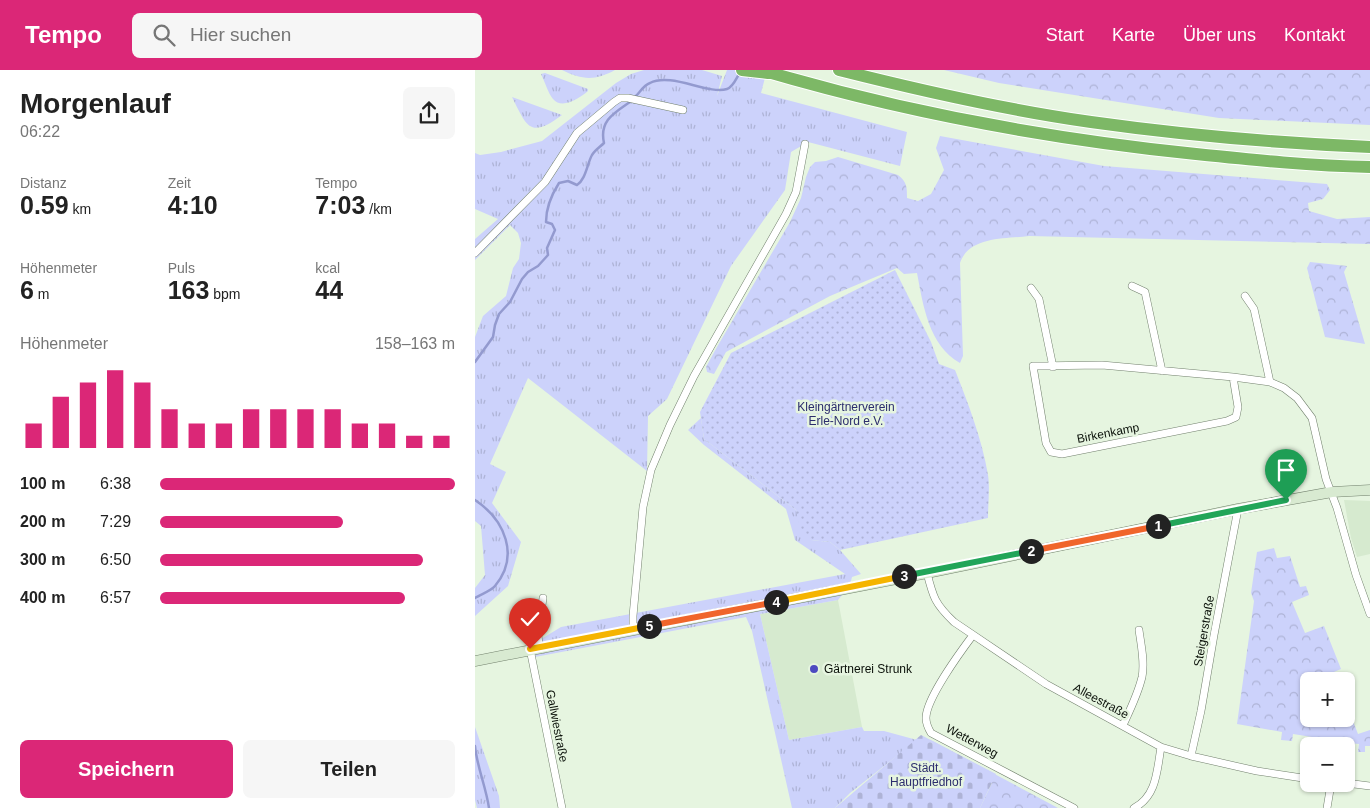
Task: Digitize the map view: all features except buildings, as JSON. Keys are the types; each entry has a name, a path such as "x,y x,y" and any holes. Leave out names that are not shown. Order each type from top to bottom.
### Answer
{"highway":[{"path":"742,70 775,74"},
{"path":"761,70 937,114 1087,141 1239,159 1370,167"},
{"path":"839,70 991,105 1090,122 1242,139 1370,146"}],"street":[{"path":"475,253 545,182 577,133 614,102 620,98 628,98 683,110"},
{"path":"633,629 643,507 651,470 694,376 797,192 805,144"},
{"path":"1132,286 1145,292 1162,371"},
{"path":"1031,288 1039,299 1053,367"},
{"path":"1245,296 1254,309 1270,382"},
{"name":"Birkenkamp","path":"1233,377 1238,407 1237,416 1227,421 1061,454 1051,452 1046,443 1033,366 1102,365 1233,377 1270,382 1284,388 1297,398 1312,418 1326,479 1332,492 1356,576 1370,614"},
{"path":"475,661 927,573 1238,509 1332,492 1370,490"},
{"name":"Steigerstraße","path":"1191,756 1238,509"},
{"name":"Alleestraße","path":"927,573 933,597 941,610 973,635 1046,684 1161,747 1257,771 1300,778"},
{"name":"Gallwiestraße","path":"543,598 535,648 562,808"},
{"path":"527,630 538,634"},
{"path":"1123,725 1137,694 1142,676 1143,659 1139,630"},
{"name":"Wetterweg","path":"973,635 943,680 928,709 926,717 927,727 931,732 1074,808"},
{"path":"1135,808 1142,804 1153,790 1161,747"},
{"path":"1355,785 1370,786"},
{"path":"1327,808 1330,792"}],"shaded area":[{"path":"1344,500 1370,501 1370,554 1357,557 1351,538"},
{"path":"838,600 862,727 789,740 760,614"}],"green space":[{"path":"562,70 615,70 608,74 589,78 576,76"},
{"path":"644,70 702,70 722,76 717,96 727,70 767,70 761,93 907,132 900,166 808,142 791,152 785,190 731,266 667,399 648,416 647,471 528,378 490,464 506,472 492,503 521,542 508,586 475,616 475,588 485,575 481,526 475,521 475,337 483,316 506,296 513,268 519,259 521,243 518,233 510,225 475,260 475,239 498,219 475,209 475,153 480,155 501,152 542,141 616,83 631,74"},
{"path":"944,70 1370,70 1370,125 1219,118 999,83"},
{"path":"545,73 588,89 588,91 571,102 557,102 550,94 541,74"},
{"path":"512,97 562,115 543,127 536,128 526,122"},
{"path":"940,136 1104,166 1327,184 1330,190 1323,199 1308,203 1309,211 1337,219 1370,217 1370,244 1029,236 989,240 971,248 960,263 963,356 960,363 949,356 934,335 925,311 917,273 904,274 897,268 830,296 726,352 714,374 707,372 706,367 717,347 790,222 801,198 810,167 815,162 838,157 898,175 906,185 907,198 918,201 931,194 944,170 936,148"},
{"path":"1310,262 1347,266 1344,272 1365,344 1325,337 1307,268"},
{"name":"Kleingärtnerverein Erle-Nord e.V.","path":"895,270 931,342 939,364 955,370 965,395 988,475 988,518 840,550 830,542 811,540 801,531 796,510 704,439 700,412 731,353"},
{"path":"701,418 704,439 796,510 811,540 830,542 840,550 861,574 852,577 850,585 838,600 760,614 789,740 862,727 864,731 884,731 917,740 850,793 835,808 792,808 752,631 746,617 535,657 538,641 561,627 845,574 795,540 786,509 704,445 688,430"},
{"path":"1274,548 1277,558 1290,556 1300,587 1306,586 1309,595 1292,602 1305,633 1324,626 1341,669 1334,672 1300,672 1300,727 1355,726 1358,734 1370,730 1370,746 1365,746 1365,752 1358,752 1359,744 1355,744 1355,737 1312,737 1293,734 1292,741 1281,740 1282,732 1237,724 1254,601 1251,593 1257,552"},
{"path":"475,727 499,796 500,808 477,808 475,800"},
{"name":"Städt. Hauptfriedhof","path":"921,735 996,774 980,808 835,808"},
{"path":"929,739 1058,808 980,808 992,783"}],"waterway":[{"path":"636,96 646,85 659,80 668,80 710,89 727,89 733,85 739,74"},
{"path":"475,362 493,337 499,314 510,302 522,279 548,255 547,248 555,230 552,224 546,222 546,217 556,187 559,183 568,181 577,185 580,182 592,155 604,143 604,129 609,118 630,102"},
{"path":"475,500 485,508 501,528 506,539 508,551 503,575 495,586 475,598"},
{"path":"475,746 489,808"}],"place":[{"name":"Gärtnerei Strunk","path":"814,669"}],"route":[{"path":"530,649 927,573 1286,500"}]}
